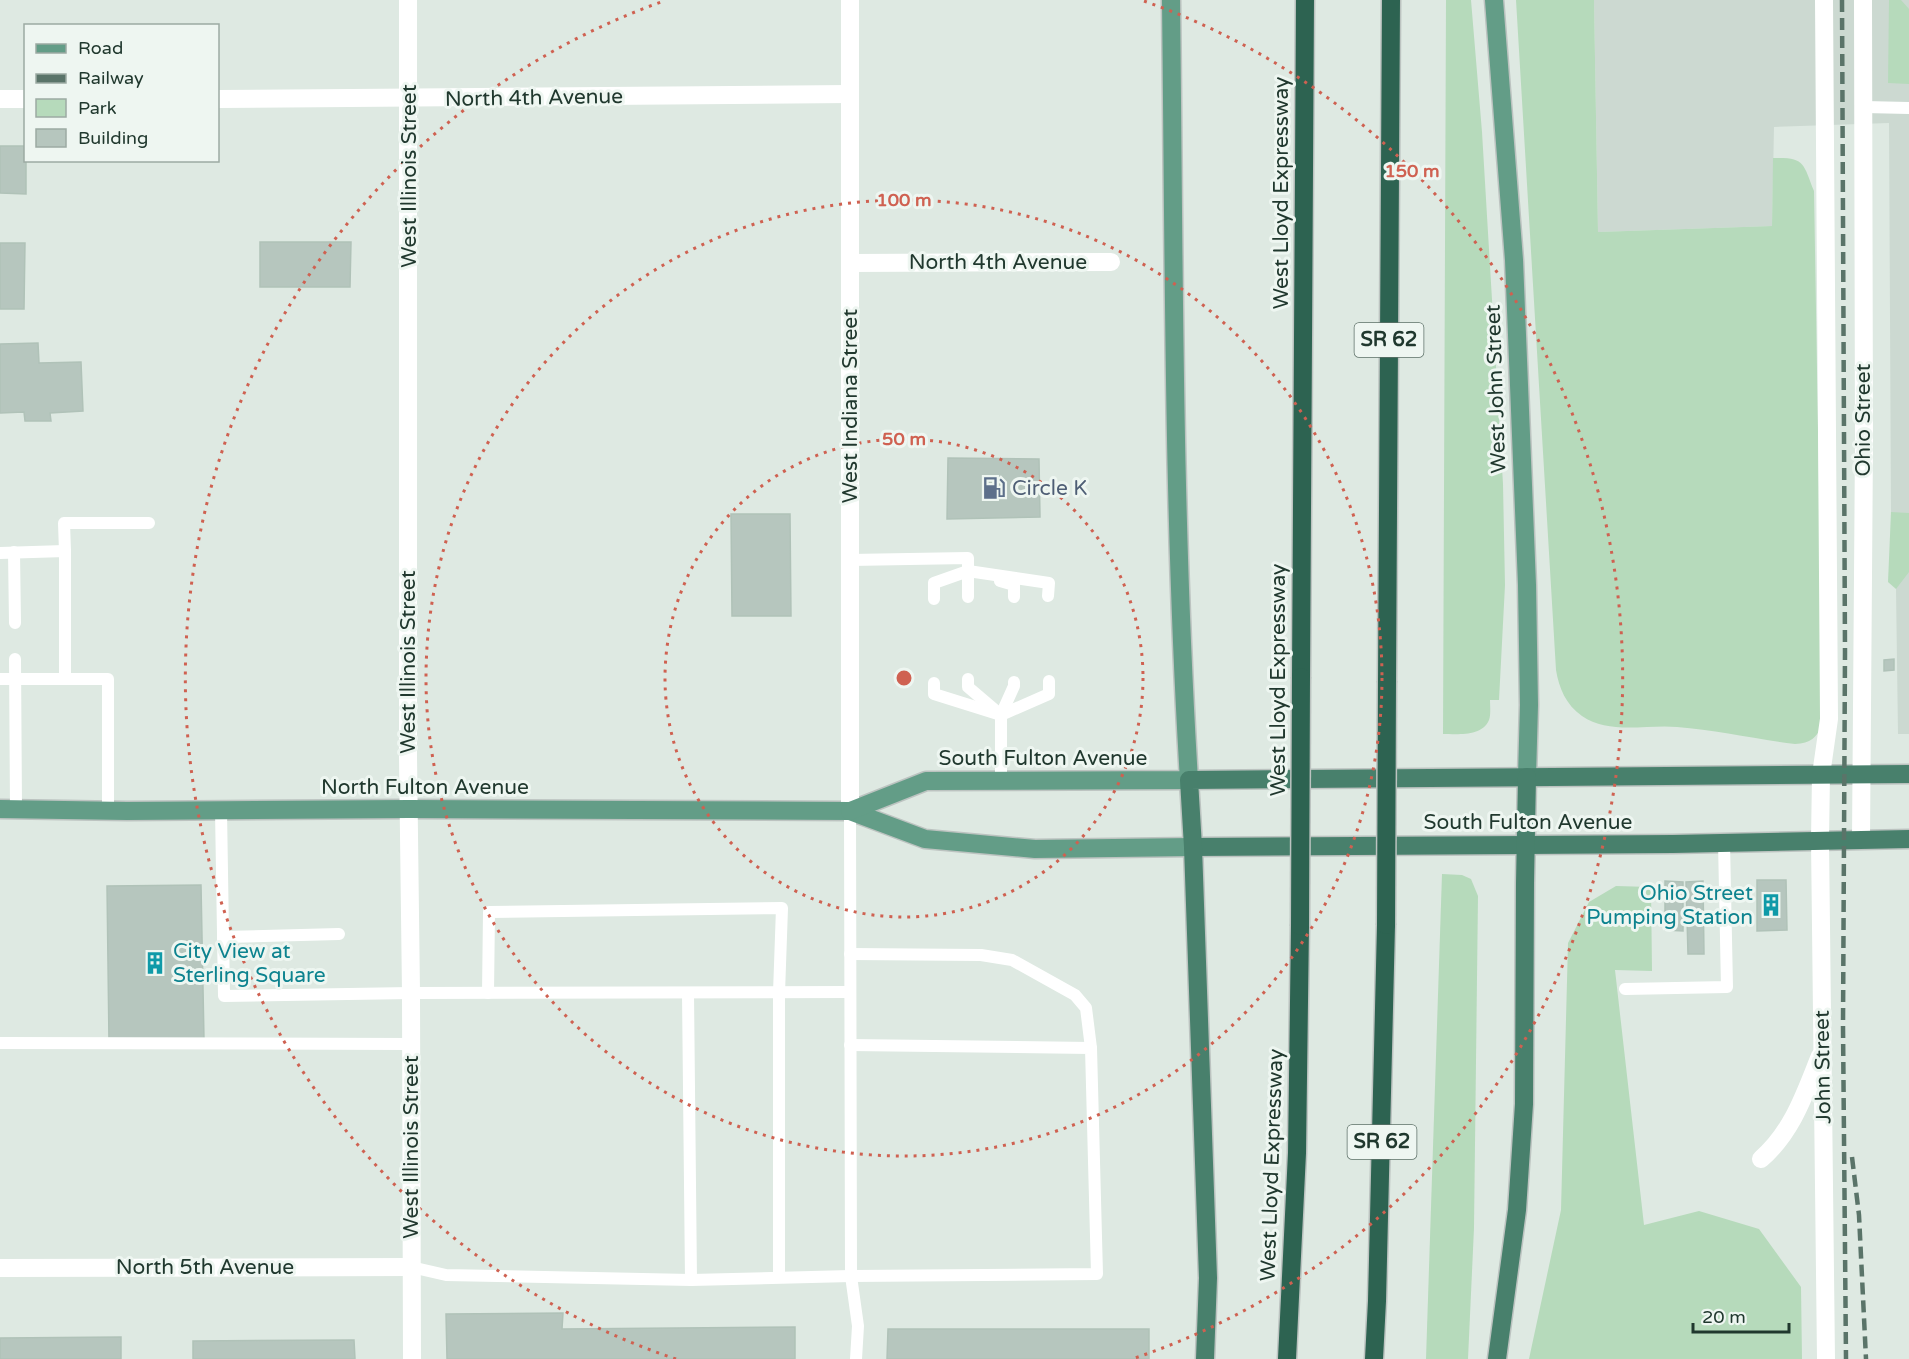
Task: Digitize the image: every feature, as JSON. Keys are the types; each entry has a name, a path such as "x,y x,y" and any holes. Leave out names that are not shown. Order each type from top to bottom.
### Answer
{"highway":[{"name":"West Lloyd Expressway","path":"1287,1359 1297,1153 1305,0"},
{"name":"SR 62","path":"1374,1359 1386,925 1391,0"},
{"name":"South Fulton Avenue","path":"1189,780 1909,774"},
{"path":"1497,1359 1517,1210 1524,1104 1527,777"},
{"path":"1189,780 1208,1278 1205,1359"},
{"name":"South Fulton Avenue","path":"1193,847 1909,839"}],"main road":[{"path":"1171,0 1176,426 1183,690 1189,780"},
{"name":"West John Street","path":"1494,0 1514,260 1527,573 1529,705 1527,777"},
{"name":"South Fulton Avenue","path":"850,811 926,781 1189,780"},
{"name":"North Fulton Avenue","path":"8,809 850,811"},
{"name":"South Fulton Avenue","path":"850,811 925,839 1035,849 1193,847"}],"street":[{"name":"West Illinois Street","path":"408,0 412,1359"},
{"name":"West Indiana Street","path":"850,0 850,811"},
{"name":"Ohio Street","path":"1821,775 1829,720 1824,0"},
{"name":"Ohio Street","path":"1861,840 1863,0"},
{"name":"North 4th Avenue","path":"219,99 850,94"},
{"path":"0,99 24,99"},
{"name":"North 4th Avenue","path":"850,263 1111,262"},
{"name":"John Street","path":"1821,775 1826,1359"},
{"path":"1761,1159 1777,1145 1796,1114 1823,1048"},
{"name":"North 5th Avenue","path":"0,1268 411,1267"}],"lane":[{"path":"1864,107 1909,108"},
{"path":"65,679 64,523 149,524"},
{"path":"0,553 64,551"},
{"path":"14,552 15,623"},
{"path":"850,560 968,558 968,597"},
{"path":"968,571 1014,585 1014,597"},
{"path":"934,599 934,583 968,571 1049,583 1048,596"},
{"path":"8,809 16,679 15,659"},
{"path":"0,679 108,679 108,810"},
{"path":"968,679 968,687 1000,715"},
{"path":"934,682 934,694 1000,715 1049,694 1049,681"},
{"path":"1001,781 1000,715 1014,682"},
{"path":"221,810 224,996 411,993 850,992"},
{"path":"850,811 851,1275 858,1326 856,1359"},
{"path":"1625,989 1726,987 1724,842"},
{"path":"488,993 489,912 782,908 779,993 779,1277"},
{"path":"223,937 339,934"},
{"path":"411,1267 446,1275 691,1280 851,1275 1097,1274 1091,1048 1086,1008 1075,995 1012,960 981,955 850,954"},
{"path":"688,993 691,1280"},
{"path":"0,1043 411,1044"},
{"path":"850,1045 1091,1048"}],"shaded area":[{"path":"1594,0 1909,0 1909,734 1898,734 1896,589 1891,512 1889,123 1774,127 1772,226 1598,232"}],"green space":[{"path":"1446,0 1471,0 1482,132 1503,484 1505,585 1499,700 1490,700 1489,720 1481,729 1475,732 1455,734 1443,734"},
{"path":"1516,0 1594,0 1598,232 1772,226 1773,158 1791,159 1805,168 1814,191 1823,724 1818,733 1809,741 1795,744 1692,728 1665,726 1628,728 1604,725 1593,722 1576,712 1561,690 1556,670"},
{"path":"1889,0 1901,0 1909,9 1909,84 1888,83"},
{"path":"1891,512 1909,513 1909,572 1896,589 1888,582"},
{"path":"1442,874 1462,875 1471,879 1478,896 1474,1228 1468,1359 1426,1359"},
{"path":"1616,886 1651,887 1652,971 1615,970 1644,1225 1699,1211 1759,1229 1801,1287 1802,1359 1529,1359 1561,1210 1568,943 1589,902"}],"building":[{"path":"0,146 24,146 26,194 0,193"},
{"path":"260,242 351,242 350,287 260,287"},
{"path":"0,243 25,243 24,309 0,309"},
{"path":"38,343 39,363 81,362 83,411 50,413 51,421 25,421 24,412 0,413 0,344"},
{"name":"Circle K","path":"948,458 1039,459 1040,517 947,519"},
{"path":"731,514 790,514 791,616 732,616"},
{"path":"1894,659 1894,670 1884,671 1884,660"},
{"name":"Ohio Street Pumping Station","path":"1757,880 1786,880 1787,930 1757,931"},
{"path":"1665,881 1683,882 1683,931 1665,930"},
{"path":"1703,881 1704,954 1688,954 1686,882"},
{"name":"City View at Sterling Square","path":"201,885 204,1040 109,1042 107,886"},
{"path":"563,1313 562,1329 795,1327 795,1359 447,1359 446,1314"},
{"path":"888,1329 1149,1329 1149,1359 887,1359"},
{"path":"121,1337 121,1359 0,1359 0,1338"},
{"path":"354,1340 355,1359 193,1359 193,1341"}],"railway":[{"path":"1842,0 1845,652 1843,1026 1846,1359"},
{"path":"1852,1157 1859,1215 1866,1359"}],"place":[{"name":"Circle K","path":"994,488"},
{"name":"Ohio Street Pumping Station","path":"1771,905"},
{"name":"City View at Sterling Square","path":"155,963"}]}
